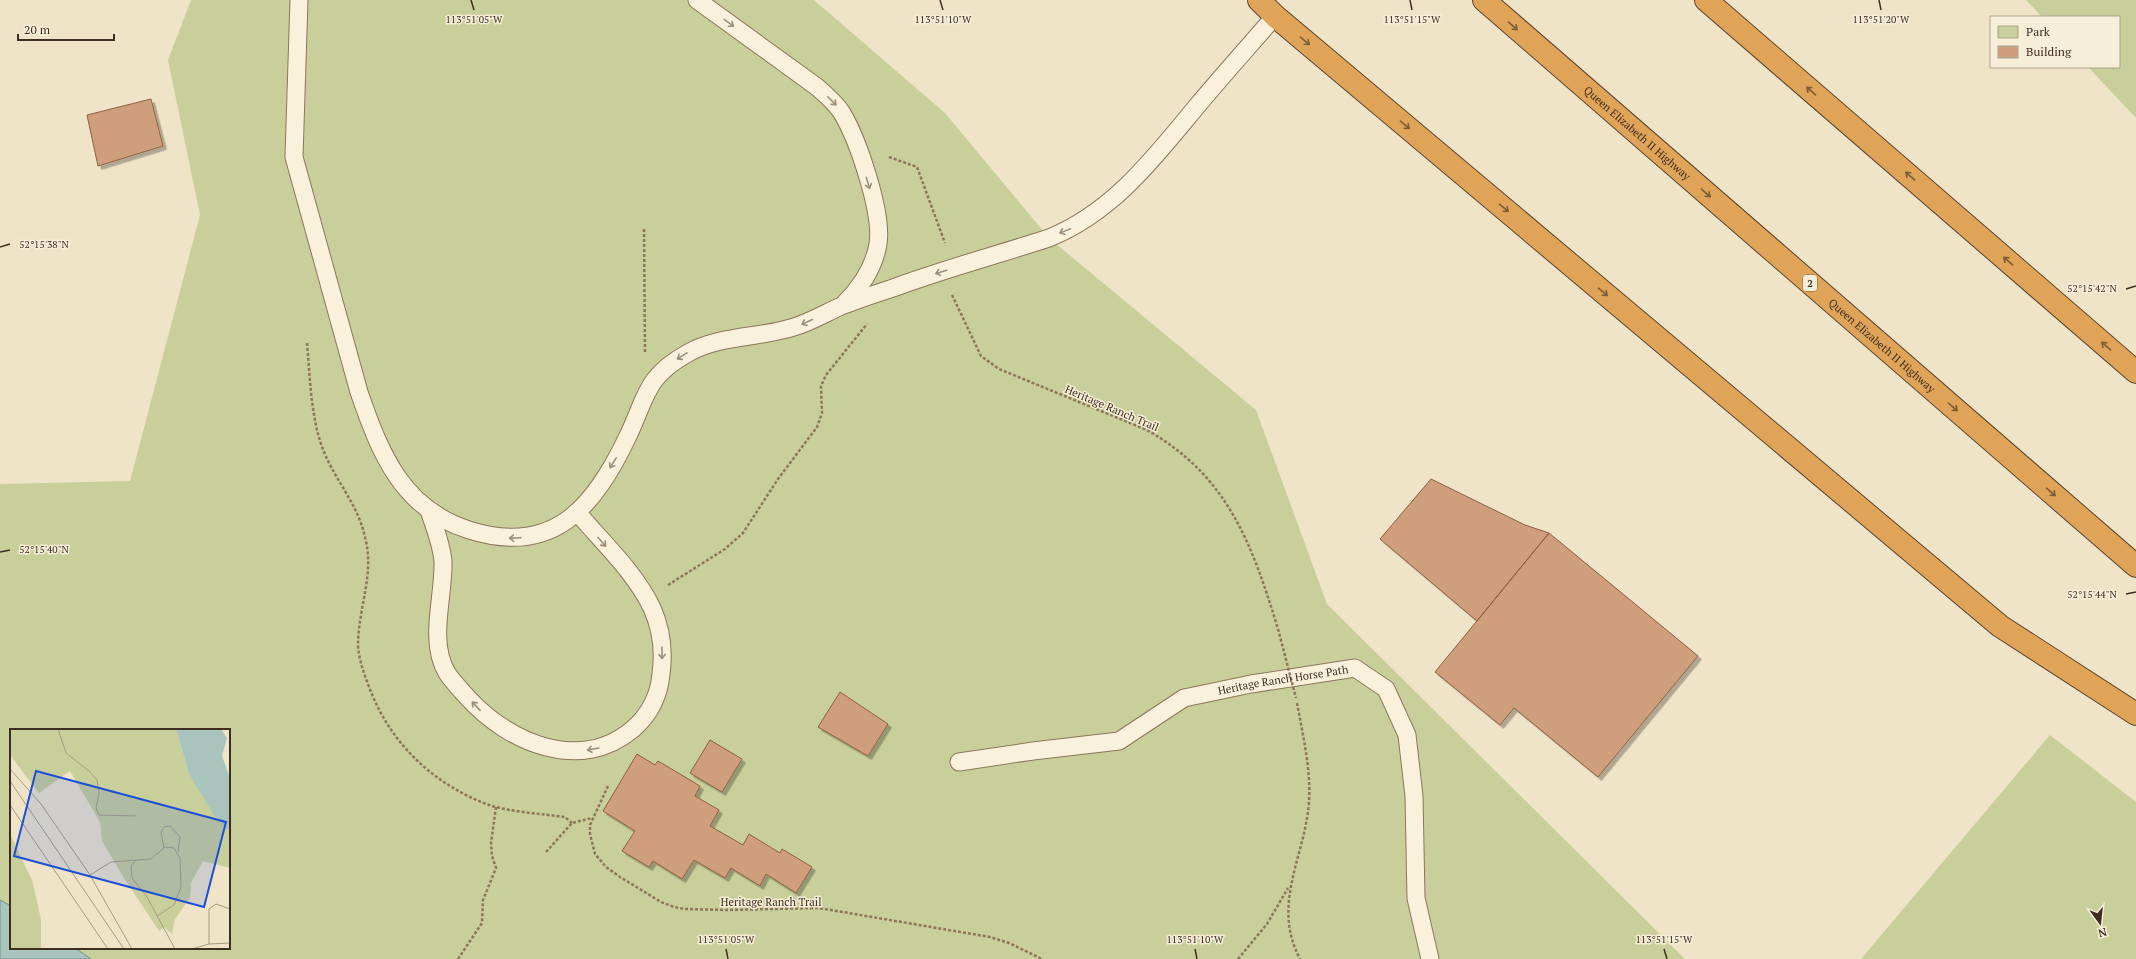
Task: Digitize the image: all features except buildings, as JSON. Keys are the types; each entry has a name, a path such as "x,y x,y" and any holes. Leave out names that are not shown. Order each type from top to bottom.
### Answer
{"highway":[{"path":"1259,0 1275,16 2000,626 2136,714"},
{"name":"Queen Elizabeth II Highway","path":"1484,0 2136,566"},
{"path":"1706,0 2136,372"}],"lane":[{"path":"299,0 293,144 296,170 359,392 372,430 382,454 404,488 429,510 454,526 479,534 499,538 516,538 548,532 577,512 595,492 618,454 633,424 646,392 660,372 690,352 719,342 793,327 842,306 1048,238 1072,228 1098,211 1138,174 1275,16"},
{"path":"697,0 817,87 835,104 842,114 857,146 877,212 879,228 878,243 870,270 862,283 842,306"},
{"path":"429,510 443,560 438,632 443,664 454,683 479,710 494,722 521,739 552,749 579,751 612,743 638,725 647,714 655,700 660,685 662,666 659,626 647,598 632,576 577,512"},
{"name":"Heritage Ranch Horse Path","path":"959,762 1033,751 1119,741 1184,698 1251,684 1355,668 1386,689 1407,735 1414,796 1416,898 1430,959"}],"path":[{"path":"857,146 917,167 955,268"},
{"path":"644,229 646,392"},
{"name":"Heritage Ranch Trail","path":"955,268 949,288 981,356 999,369 1146,430 1166,441 1196,465 1229,508 1252,549 1278,629 1296,698 1307,757 1310,784 1309,804 1304,831 1289,886 1289,923 1291,936 1300,959"},
{"path":"647,598 725,549 743,533 778,479 820,422 821,386 826,375 868,323"},
{"path":"307,344 312,398 319,440 330,466 355,507 365,536 368,551 369,568 358,645 360,659 371,694 379,711 392,733 421,764 455,789 496,807 565,817 572,823"},
{"name":"Heritage Ranch Trail","path":"608,786 590,825 590,834 595,854 599,860 620,877 661,902 685,909 726,910 819,908 990,937 1009,943 1042,959"},
{"path":"458,959 482,923 483,900 496,868 492,856 491,843 496,807"},
{"path":"546,852 572,823 593,818"},
{"path":"1238,959 1267,924 1289,886"}],"green space":[{"path":"191,0 814,0 945,113 1049,238 1256,410 1327,604 1685,959 91,959 76,949 230,949 230,729 10,729 10,905 0,900 0,484 130,481 200,215 168,60"},
{"path":"2026,0 2136,0 2136,118 2089,68 2120,68 2120,16 2041,16"},
{"path":"2050,735 2136,802 2136,959 1861,959"}],"water":[{"path":"0,900 10,905 10,949 76,949 91,959 0,959"}]}
